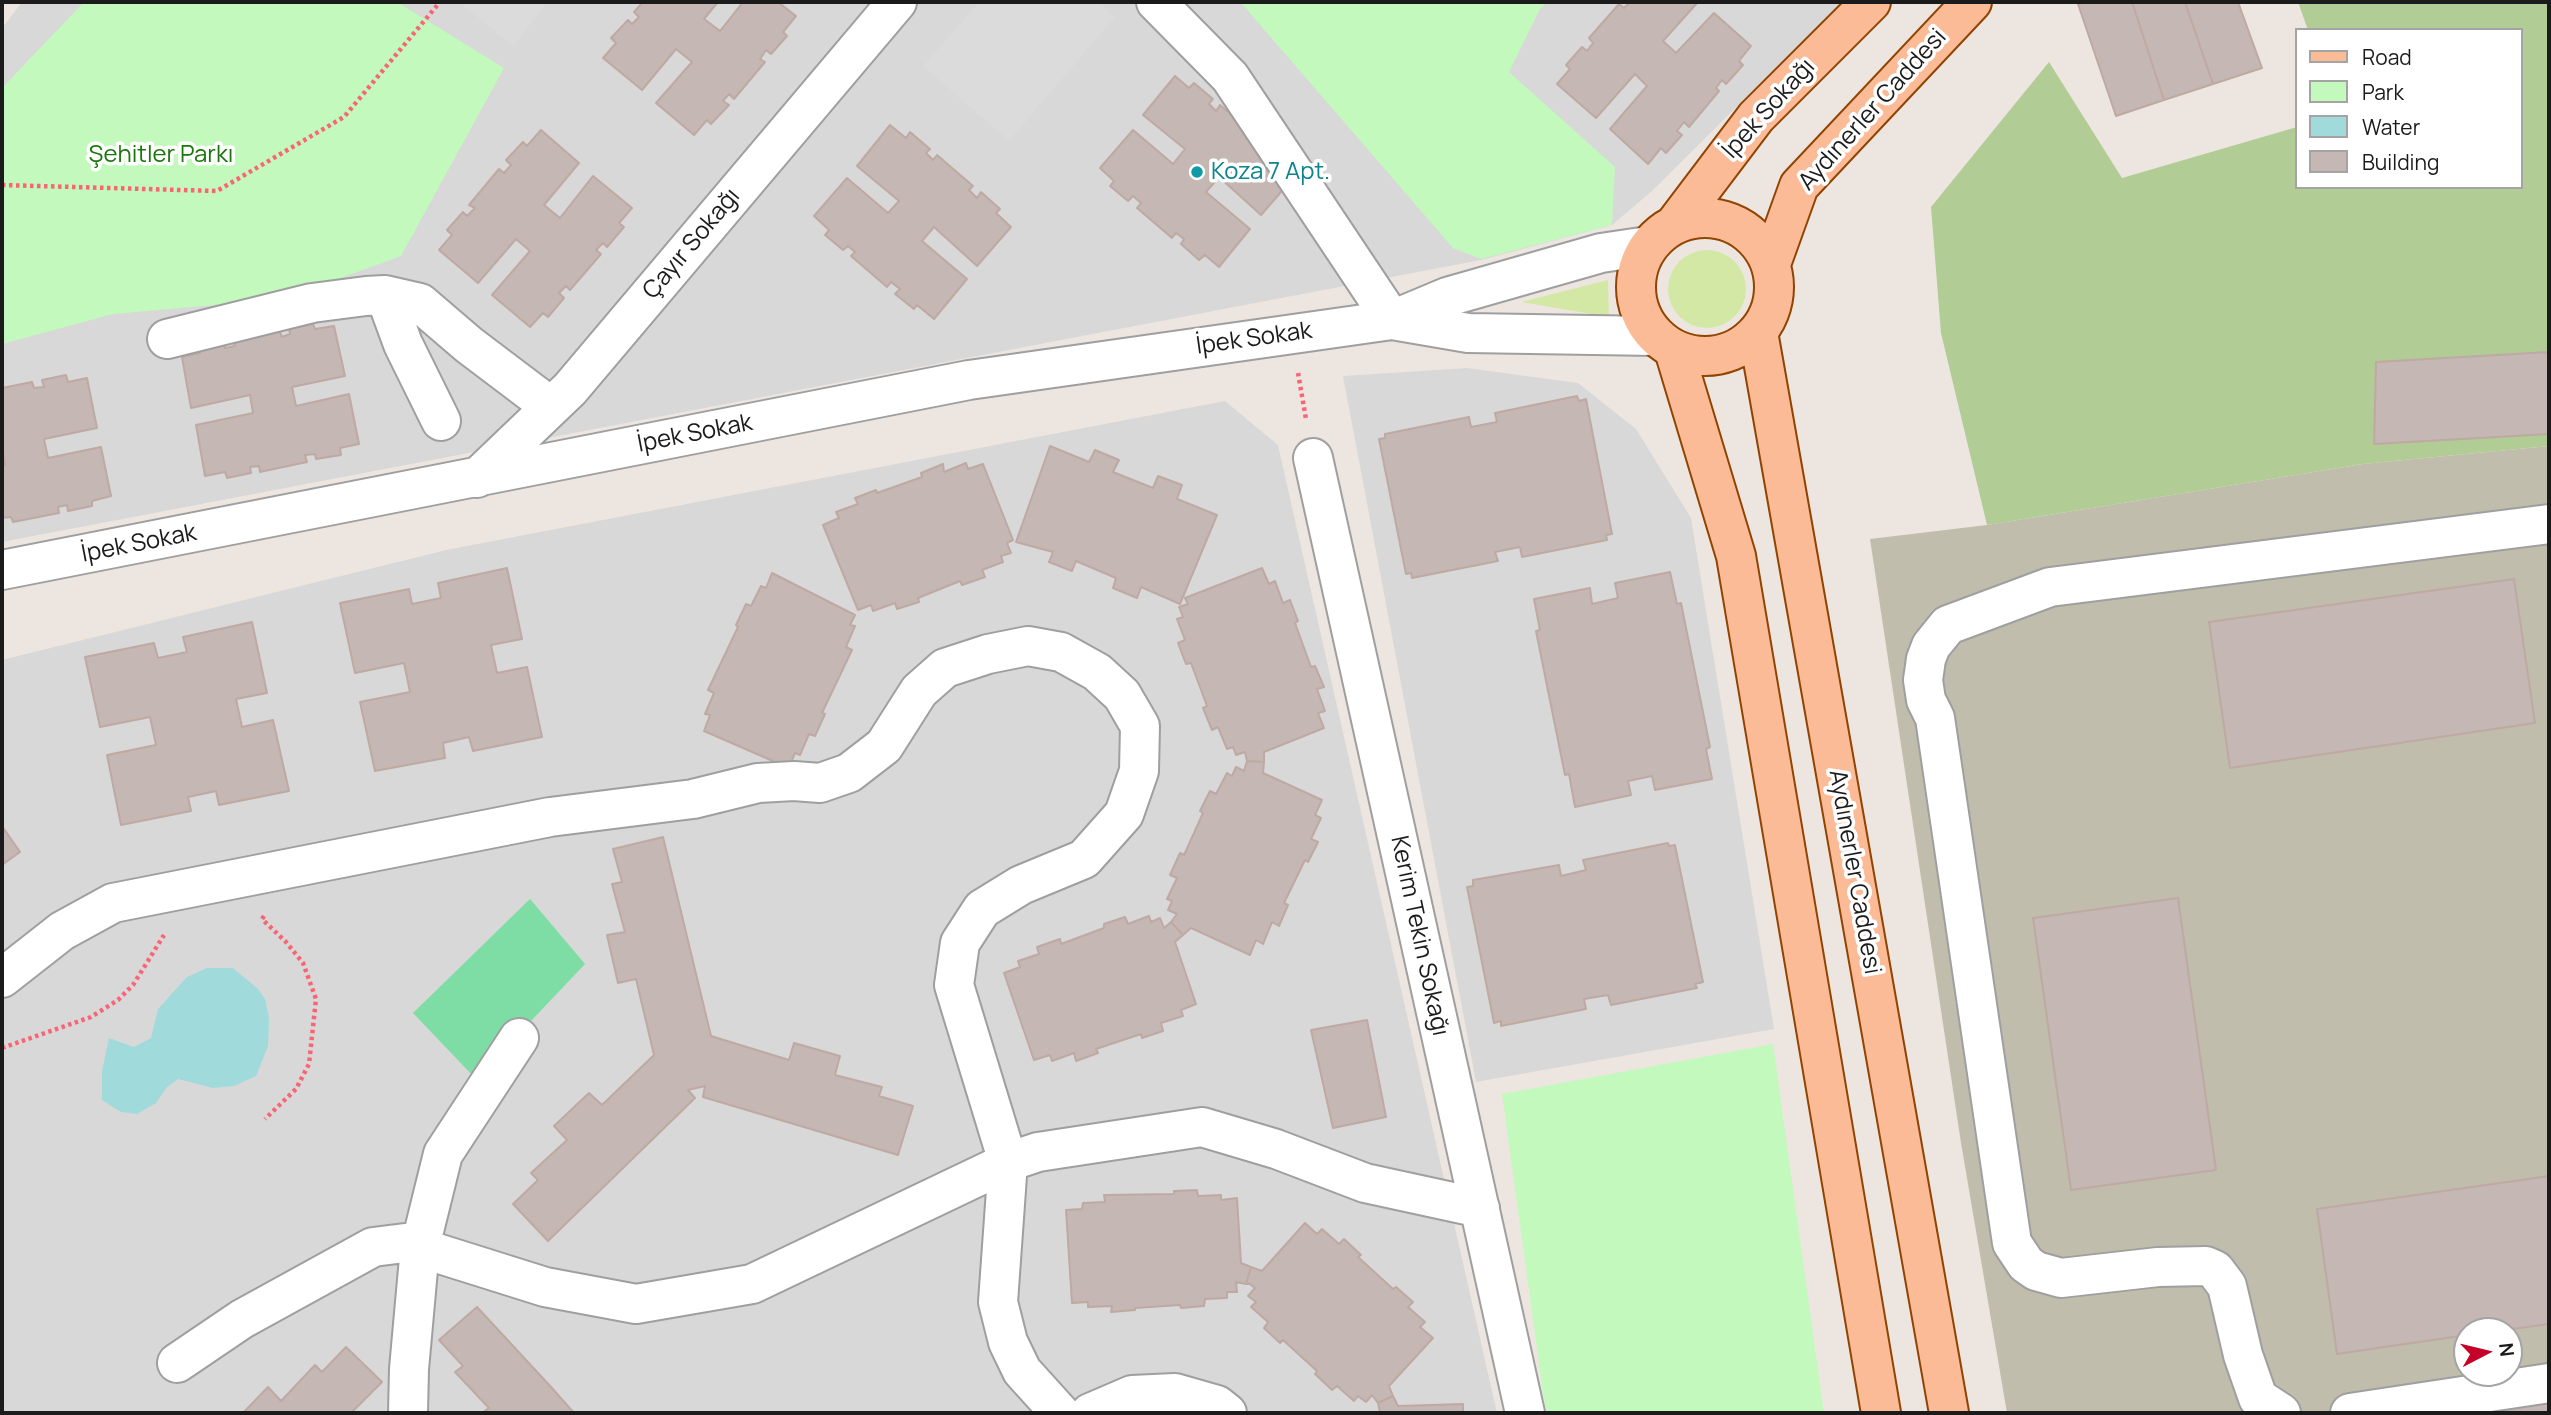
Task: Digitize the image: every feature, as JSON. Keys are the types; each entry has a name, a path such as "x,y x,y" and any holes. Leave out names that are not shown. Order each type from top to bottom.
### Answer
{"main road":[{"name":"İpek Sokağı","path":"1662,235 1756,117 1871,2"},
{"name":"Aydınerler Caddesi","path":"1770,264 1799,186 1972,2"},
{"path":"1698,217 1723,220 1741,227 1759,243 1770,264 1775,289 1770,311 1758,332 1735,349 1712,356 1688,355 1665,343 1641,316 1635,292 1637,268 1662,235 1698,217"},
{"name":"Aydınerler Caddesi","path":"1758,332 1950,1413"},
{"path":"1665,343 1736,556 1881,1413"}],"street":[{"path":"1156,2 1230,77 1392,320 1468,333 1665,343"},
{"name":"Çayır Sokağı","path":"477,478 570,389 889,5"},
{"path":"1392,320 1447,297 1662,235"},
{"path":"166,339 312,303 386,295 420,303 469,345 551,407"},
{"path":"386,295 403,344 441,421"},
{"name":"İpek Sokak","path":"2,570 969,380 1392,320"},
{"name":"Kerim Tekin Sokağı","path":"1313,458 1525,1413"},
{"path":"2281,1413 2258,1398 2243,1355 2227,1286 2215,1270 2206,1266 2158,1267 2061,1278 2036,1271 2026,1264 2012,1243 1935,718 1926,699 1923,680 1926,659 1931,646 1948,625 2050,587 2549,523"},
{"path":"2,978 62,931 113,903 550,817 693,800 758,783 820,783 849,773 884,746 919,691 945,668 988,654 1028,646 1061,652 1097,672 1122,695 1140,726 1139,771 1124,814 1084,859 1021,885 982,909 960,943 954,985 1008,1162 998,1302 1008,1342 1022,1371 1060,1413"},
{"path":"408,1413 409,1369 420,1247 443,1154 519,1038"},
{"path":"177,1363 242,1319 373,1247 405,1243 545,1287 636,1304 752,1284 1008,1162 1038,1152 1202,1127 1276,1149 1365,1183 1480,1208"},
{"path":"2350,1413 2549,1383"},
{"path":"1090,1413 1132,1395 1175,1393 1217,1405 1227,1413"}],"path":[{"path":"2,185 217,191 344,117 440,2"},
{"path":"1292,334 1313,458"},
{"path":"254,912 267,909 262,919 303,963 316,999 309,1064 296,1089 265,1119"},
{"path":"2,1048 91,1017 118,1000 133,985 165,933"}],"shaded area":[{"path":"22,2 1842,2 1652,191 1612,225 1481,260 2,542 2,28"},
{"path":"459,2 548,2 513,46"},
{"path":"979,2 1098,2 1115,17 1009,141 923,66"},
{"path":"1467,368 1578,383 1636,429 1691,518 1774,1029 1476,1082 1343,376"},
{"path":"1225,401 1278,445 1497,1413 2,1413 2,660 446,550"},
{"path":"2549,446 2549,1413 2007,1413 1961,1143 1870,539 1987,525 2363,464"}],"green space":[{"name":"Şehitler Parkı","path":"84,2 397,2 504,68 401,256 283,299 113,314 2,344 2,88"},
{"path":"1243,2 1547,2 1540,9 1509,72 1615,167 1612,225 1481,259 1453,248"},
{"path":"2298,2 2549,2 2549,446 2363,464 1987,525 1941,333 1931,207 2049,62 2122,178 2296,127 2296,189 2523,189 2523,28 2307,28"},
{"path":"1707,250 1722,253 1734,262 1743,274 1746,289 1743,304 1734,316 1722,325 1707,328 1692,325 1680,316 1671,304 1668,289 1671,274 1680,262 1692,253"},
{"path":"1608,280 1609,317 1521,302"},
{"path":"530,899 585,964 476,1079 413,1013"},
{"path":"1773,1044 1824,1413 1548,1413 1544,1400 1502,1094"}],"water":[{"path":"207,968 233,968 258,989 265,999 269,1018 268,1046 256,1076 234,1086 213,1088 178,1079 167,1087 156,1103 137,1114 121,1112 102,1100 102,1071 109,1038 134,1047 151,1038 158,1009 187,977"}],"building":[{"path":"643,2 718,2 704,19 720,31 743,2 778,2 796,16 783,32 787,36 771,54 766,50 760,59 765,62 734,99 729,94 723,101 729,105 711,124 707,120 694,135 656,103 692,62 676,49 642,90 603,58 616,43 611,38 628,20 632,24 639,17 634,12"},
{"path":"1630,2 1698,2 1663,41 1676,53 1714,13 1751,46 1739,61 1743,65 1726,84 1722,80 1716,88 1719,91 1689,127 1684,122 1677,131 1682,135 1666,153 1661,148 1648,164 1610,129 1647,86 1635,74 1596,118 1557,84 1570,69 1566,65 1582,47 1587,51 1593,43 1589,38 1619,4 1624,8"},
{"path":"2132,2 2164,100 2116,116 2078,4"},
{"path":"2132,2 2185,2 2213,84 2164,100"},
{"path":"2185,2 2238,2 2262,68 2213,84"},
{"name":"Koza 7 Apt.","path":"1175,76 1189,88 1194,83 1213,99 1209,104 1216,111 1220,105 1257,136 1295,176 1261,215 1219,177 1206,192 1250,229 1219,267 1205,255 1199,260 1181,244 1184,239 1176,233 1172,238 1137,208 1141,203 1133,196 1128,201 1110,186 1114,181 1100,168 1133,130 1173,164 1185,149 1143,115"},
{"path":"890,125 906,138 910,132 930,149 926,153 933,160 937,155 973,186 969,190 977,198 981,192 1000,209 996,213 1011,227 977,266 934,227 922,241 967,279 934,319 917,305 914,309 895,294 900,289 891,282 887,287 851,256 855,252 848,246 843,250 825,235 829,230 814,216 847,178 888,213 899,201 857,166"},
{"path":"541,130 579,163 544,205 560,218 593,176 632,208 619,223 624,227 607,247 603,243 596,250 601,254 570,290 566,286 559,293 564,298 548,317 543,313 530,327 492,295 530,251 516,239 478,283 439,250 452,235 447,230 463,212 467,216 475,208 469,205 499,169 504,173 511,165 506,160 523,142 527,146"},
{"path":"313,324 315,329 334,326 345,376 292,387 296,406 349,394 359,444 340,448 341,455 316,459 315,454 305,455 307,462 260,472 259,466 250,467 251,473 227,478 225,472 205,476 196,425 253,413 250,395 191,408 182,357 200,353 199,347 224,342 225,348 235,346 233,340 279,330 282,337 290,334 289,329"},
{"path":"2549,352 2549,434 2374,444 2376,362"},
{"path":"66,375 68,382 87,378 97,428 44,439 48,458 101,447 111,496 92,501 92,506 68,511 67,505 58,507 59,513 13,522 11,517 2,518 2,466 5,465 2,446 2,388 32,382 34,388 44,387 42,380"},
{"path":"1577,396 1579,401 1586,399 1612,534 1606,535 1607,540 1522,557 1520,547 1495,552 1498,561 1412,578 1411,573 1406,574 1379,439 1385,438 1385,434 1469,417 1471,427 1497,422 1495,413"},
{"path":"1050,446 1089,462 1095,450 1119,460 1113,472 1153,488 1158,476 1182,485 1177,499 1217,515 1180,604 1141,587 1137,598 1113,588 1116,578 1076,561 1072,571 1049,562 1053,552 1016,542"},
{"path":"966,463 968,469 983,464 1013,540 1007,543 1011,553 1001,556 1003,562 982,570 985,577 962,585 960,581 918,598 919,602 897,609 895,603 873,611 871,605 858,610 823,525 839,518 836,512 858,504 855,498 922,477 921,473 943,464 944,472"},
{"path":"507,568 522,639 491,645 497,673 527,667 542,737 473,751 469,737 443,743 445,758 375,771 360,702 410,692 404,663 355,673 340,603 409,589 412,604 441,598 438,583"},
{"path":"1262,568 1269,584 1275,581 1283,603 1290,600 1298,621 1295,623 1311,667 1315,666 1324,687 1317,689 1325,711 1318,713 1324,728 1264,752 1264,762 1247,761 1245,752 1236,755 1233,747 1227,749 1218,727 1212,730 1203,708 1207,706 1191,663 1186,664 1178,643 1185,640 1177,619 1183,617 1179,607 1188,604 1185,598"},
{"path":"1670,572 1677,604 1681,603 1710,747 1706,749 1712,779 1655,790 1652,776 1628,781 1631,795 1575,807 1569,774 1565,775 1536,631 1540,630 1534,599 1590,588 1592,604 1618,598 1615,583"},
{"path":"772,573 855,615 850,625 855,626 846,647 852,650 822,713 825,714 815,736 809,734 800,755 795,753 789,768 704,731 710,715 705,714 714,693 708,690 746,604 751,606 761,586 766,588"},
{"path":"2514,579 2535,723 2230,768 2209,622"},
{"path":"252,622 267,693 236,699 242,727 273,720 289,791 219,805 216,791 188,797 191,811 121,825 107,755 156,745 150,717 100,727 85,657 154,643 158,658 187,652 183,637"},
{"path":"1247,761 1264,762 1263,773 1322,800 1315,815 1321,818 1311,839 1318,842 1308,862 1305,860 1284,903 1288,905 1279,926 1272,922 1263,944 1256,940 1250,955 1191,928 1183,935 1171,922 1177,914 1168,910 1172,901 1167,899 1177,878 1170,875 1180,853 1184,855 1210,791 1216,794 1227,773 1232,776 1236,767 1244,771"},
{"path":"2,826 20,852 2,865"},
{"path":"663,837 711,1036 789,1060 794,1043 840,1056 835,1075 882,1087 879,1096 913,1106 898,1155 703,1097 705,1086 688,1090 695,1098 548,1241 513,1204 538,1180 531,1173 567,1140 554,1126 589,1093 602,1105 654,1055 636,979 618,983 607,935 625,932 612,884 622,882 613,849"},
{"path":"1668,843 1669,846 1675,845 1703,982 1695,984 1697,988 1611,1005 1608,995 1584,999 1586,1009 1501,1026 1501,1021 1494,1023 1467,887 1473,886 1473,880 1559,865 1561,876 1586,870 1583,860"},
{"path":"2178,898 2216,1170 2071,1190 2033,918"},
{"path":"1149,916 1151,922 1160,918 1164,928 1171,922 1183,935 1175,942 1196,1004 1181,1010 1183,1016 1161,1023 1163,1031 1142,1038 1141,1034 1096,1049 1098,1053 1076,1061 1074,1053 1052,1061 1050,1055 1034,1060 1004,973 1020,967 1018,961 1039,954 1037,947 1060,939 1061,944 1125,917 1128,924"},
{"path":"1367,1020 1386,1117 1333,1128 1311,1030"},
{"path":"2549,1176 2549,1324 2523,1328 2523,1317 2453,1317 2453,1337 2337,1354 2317,1209"},
{"path":"1197,1190 1198,1196 1221,1195 1221,1200 1237,1198 1241,1263 1251,1267 1246,1284 1236,1282 1237,1292 1227,1292 1227,1298 1205,1299 1204,1306 1181,1308 1180,1305 1111,1312 1112,1306 1088,1307 1088,1302 1072,1303 1066,1210 1082,1209 1083,1203 1105,1202 1104,1195 1174,1194 1174,1191"},
{"path":"1305,1223 1317,1234 1322,1229 1339,1244 1344,1239 1361,1255 1358,1257 1393,1289 1396,1287 1413,1302 1408,1307 1425,1322 1420,1327 1433,1338 1389,1386 1393,1396 1378,1403 1372,1395 1366,1402 1358,1396 1354,1401 1337,1386 1332,1390 1315,1374 1317,1371 1283,1340 1280,1343 1264,1328 1268,1322 1251,1307 1256,1302 1248,1296 1255,1288 1246,1284 1251,1267 1262,1271"},
{"path":"477,1307 574,1413 482,1413 489,1408 455,1372 463,1366 439,1340"},
{"path":"346,1347 382,1382 351,1413 243,1413 268,1387 281,1401 315,1365 322,1372"},
{"path":"1393,1396 1398,1406 1463,1404 1463,1413 1370,1413 1380,1412 1378,1403"},
{"path":"2549,1397 2549,1413 2419,1413"}],"place":[{"name":"Koza 7 Apt.","path":"1197,172"}]}
